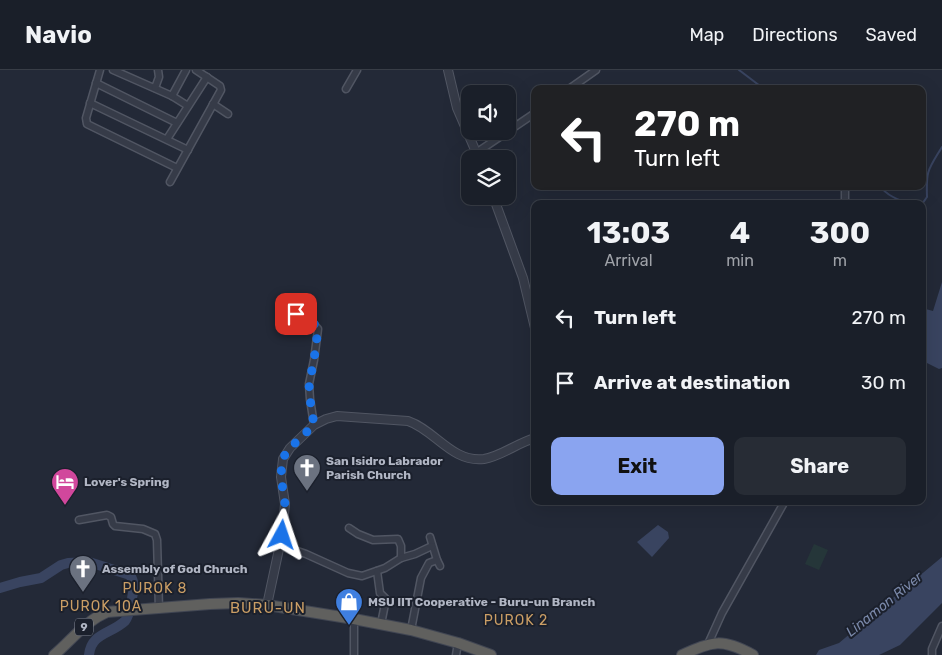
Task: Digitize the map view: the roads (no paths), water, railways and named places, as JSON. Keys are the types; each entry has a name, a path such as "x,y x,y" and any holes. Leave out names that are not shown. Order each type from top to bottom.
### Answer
{"highway":[{"name":"9","path":"54,655 77,632 97,616 107,612 238,603 267,605 412,630 491,655"},
{"path":"682,655 708,644 720,642 753,655"}],"street":[{"path":"100,70 85,122 90,127 178,168"},
{"path":"113,70 172,96 188,106"},
{"path":"155,88 159,77 158,70"},
{"path":"172,96 186,70"},
{"path":"170,182 221,88 207,76 196,70"},
{"path":"346,89 357,70"},
{"path":"448,70 457,108 475,150"},
{"path":"575,85 596,70"},
{"path":"168,139 207,76"},
{"path":"96,83 177,123"},
{"path":"90,103 188,150"},
{"path":"214,104 228,114"},
{"path":"486,150 531,116"},
{"path":"496,205 518,261 531,312"},
{"path":"281,308 303,317 316,325 318,329 309,384 314,425"},
{"path":"267,605 280,545 285,504 281,477 282,459 290,448 314,425 337,416 408,421 420,426 450,449 464,456 476,459 491,457 531,439"},
{"path":"708,644 722,613 783,505"},
{"path":"79,520 109,516 115,526 143,529 155,534 157,540 159,609"},
{"path":"349,528 373,540 398,539 401,546 401,558"},
{"path":"412,630 423,573 427,564 438,563 430,537"},
{"path":"280,545 306,554 354,576 362,576 386,568 401,558 432,546"},
{"path":"377,571 380,593 386,599 381,624"},
{"path":"354,619 354,655"},
{"path":"932,655 932,649 942,626"},
{"path":"456,655 458,643"}],"water":[{"path":"942,282 942,368 939,369 926,362 926,309 933,311"},
{"path":"658,525 668,532 669,538 652,557 637,542"},
{"path":"942,557 942,603 900,645 879,655 816,655 819,650 839,643"}],"waterway":[{"path":"739,70 759,85"},
{"path":"925,200 927,197 929,170 942,147"},
{"path":"883,190 900,200"},
{"path":"0,588 41,578 61,565 68,563 89,562 130,575 134,589 127,619 98,638 94,642 89,655"}],"place":[{"name":"San Isidro Labrador Parish Church","path":"307,492"},
{"name":"Lover's Spring","path":"65,506"},
{"name":"Assembly of God Chruch","path":"83,593"},
{"name":"MSU IIT Cooperative - Buru-un Branch","path":"349,626"}],"district":[{"name":"PUROK 8","path":"155,588"},
{"name":"PUROK 10A","path":"101,606"},
{"name":"BURU-UN","path":"268,608"},
{"name":"PUROK 2","path":"516,620"}],"water label":[{"name":"Linamon River","path":"884,604"}]}
